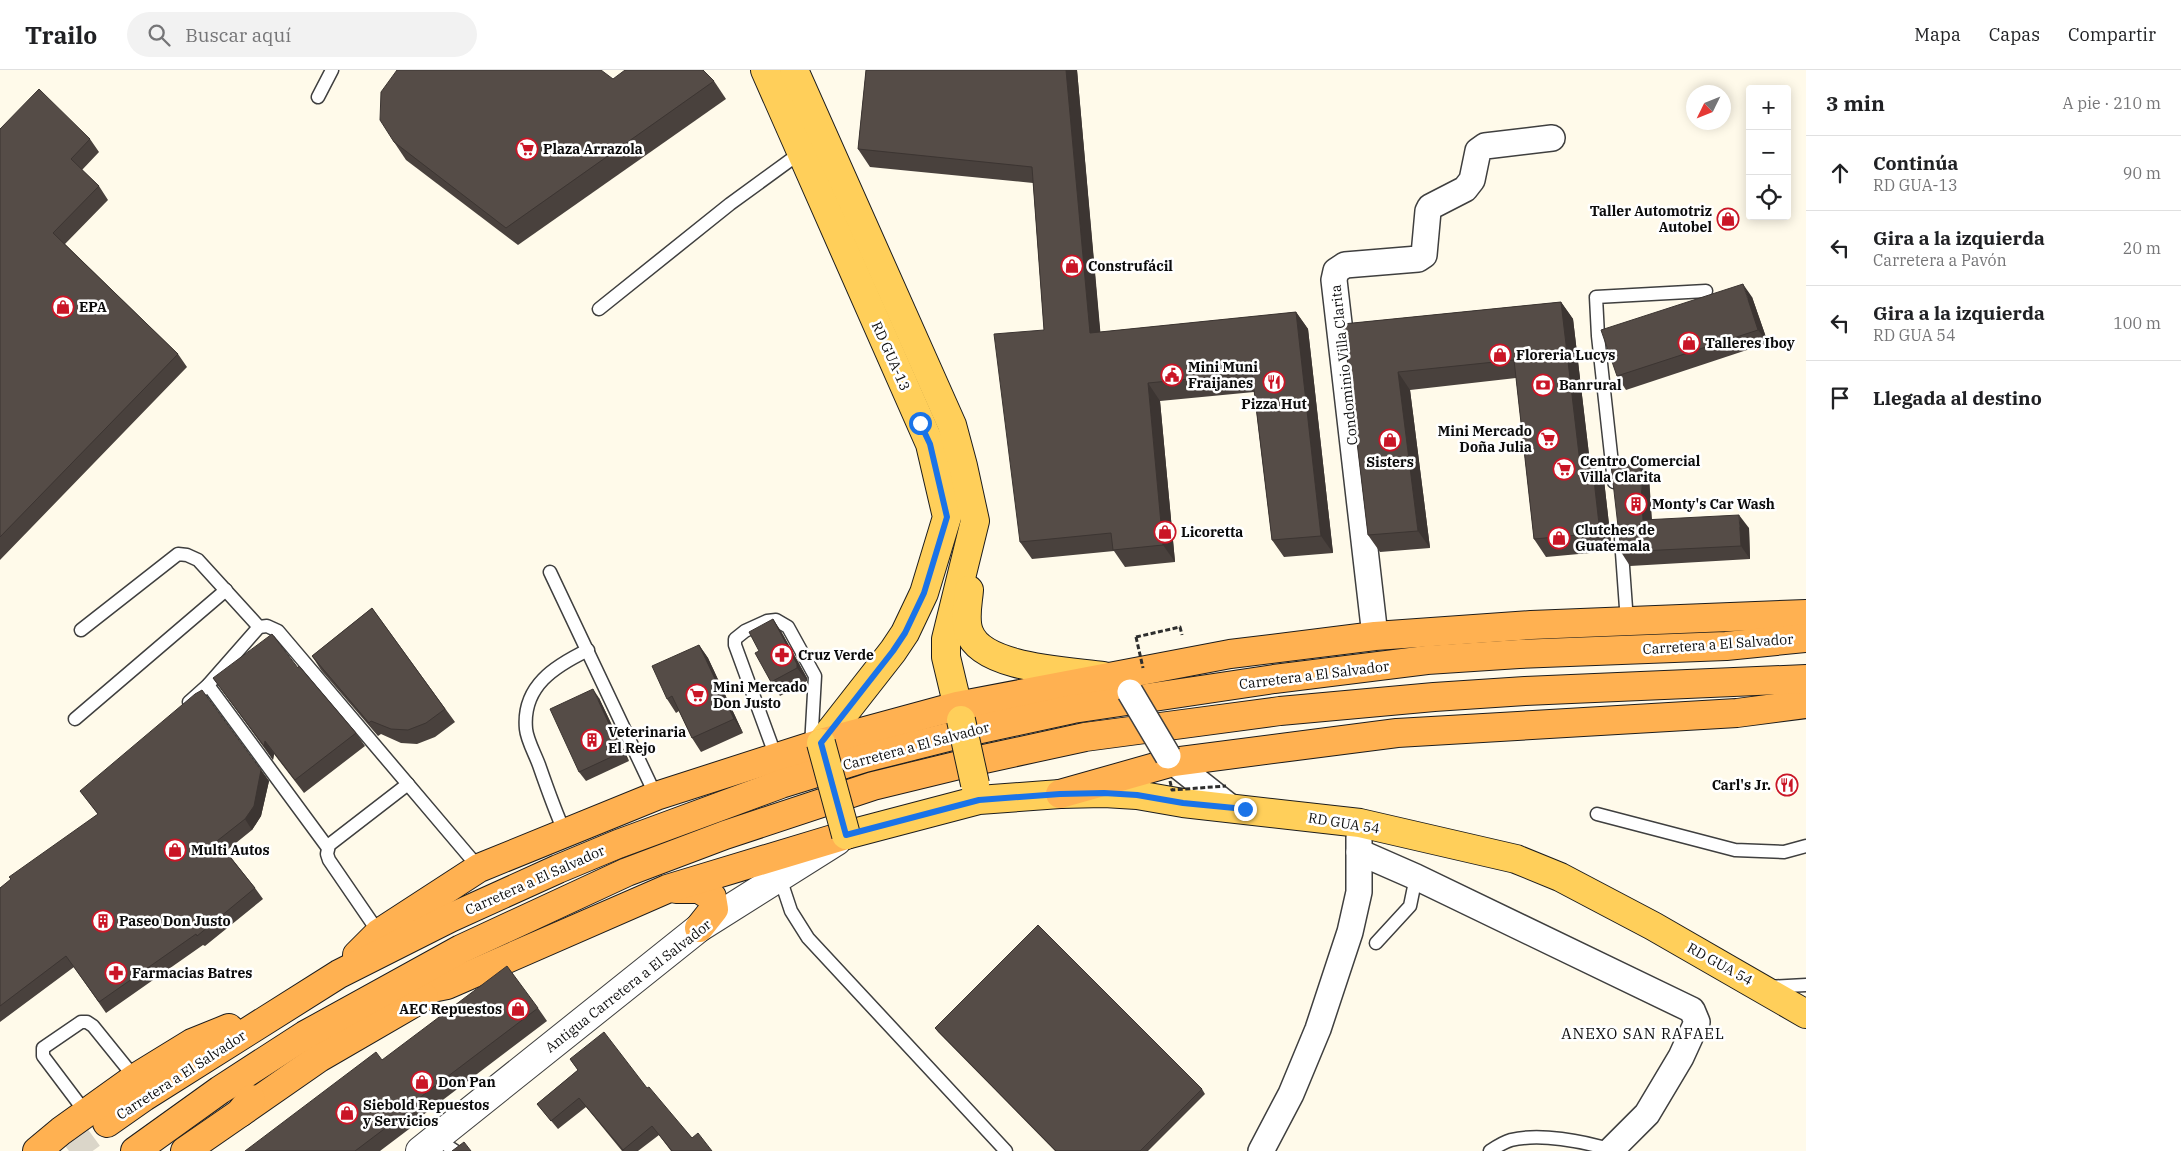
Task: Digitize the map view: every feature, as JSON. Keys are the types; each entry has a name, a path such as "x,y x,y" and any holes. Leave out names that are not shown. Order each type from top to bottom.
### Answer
{"highway":[{"path":"37,1151 96,1118 135,1078 331,958 378,933 479,868 656,796 776,757 816,745 959,713 1120,682 1230,654 1375,636 1477,627 1806,614"},
{"name":"Carretera a El Salvador","path":"96,1118 144,1097 339,974 450,918 618,844 781,784 865,758 976,730 1073,709 1177,693 1427,660 1519,654 1726,646 1806,638"},
{"name":"Carretera a El Salvador","path":"135,1151 220,1090 305,1035 361,1003 516,922 627,872 725,835 855,792 984,759 1085,737 1343,704 1516,692 1806,679"},
{"path":"1060,794 1170,759 1397,733 1737,713 1806,704"},
{"path":"185,1151 319,1058 447,985 667,889 846,835"},
{"path":"667,889 699,889 712,897 714,909 699,928"},
{"path":"339,974 378,933"},
{"path":"361,1003 447,985"},
{"path":"192,1043 286,1006"},
{"path":"240,1113 305,1035"}],"main road":[{"name":"RD GUA-13","path":"765,70 930,444 947,517 924,593 905,633 893,651 816,745"},
{"name":"RD GUA-13","path":"794,70 952,425 963,466 975,520 946,638 946,657 977,792"},
{"path":"975,520 967,614 969,633 975,642 988,653 1021,664 1120,682"},
{"path":"816,745 846,835"},
{"name":"RD GUA 54","path":"846,835 977,792 1104,793 1137,795 1183,803 1228,797 1516,859 1560,877 1763,988 1806,1014"}],"street":[{"name":"Condominio Villa Clarita","path":"1375,636 1334,280 1336,271 1345,265 1418,259 1424,255 1426,248 1428,211 1430,207 1466,189 1472,180 1478,151 1485,146 1552,138"},
{"path":"1120,682 1170,759 1228,797"},
{"path":"1261,1151 1291,1094 1318,1029 1350,932 1359,892 1360,824"},
{"name":"Antigua Carretera a El Salvador","path":"438,1146 699,928 846,835"},
{"path":"1359,852 1416,877 1692,1010 1697,1022 1681,1057 1647,1114 1611,1150"}],"lane":[{"path":"318,97 332,70"},
{"path":"599,309 730,204 800,153"},
{"path":"1616,499 1598,336 1596,297 1706,290"},
{"path":"1619,528 1627,622"},
{"path":"81,630 178,554 187,555 198,560 259,627"},
{"path":"550,572 656,796"},
{"path":"75,719 226,590"},
{"path":"776,757 734,645 736,639 745,631 768,621 776,620 788,627 815,676 816,745"},
{"path":"180,710 208,685 259,627 267,626 278,631 479,868"},
{"path":"565,833 552,804 526,729 529,703 535,688 548,673 564,662 588,650"},
{"path":"208,685 328,848 329,860 378,933"},
{"path":"328,848 329,845 408,784"},
{"path":"1597,814 1735,850 1784,852 1806,846"},
{"path":"1376,943 1410,906 1416,877"},
{"path":"780,878 792,911 808,938 1006,1151"},
{"path":"1763,988 1806,985"},
{"path":"96,1118 43,1056 43,1048 81,1022 88,1022 135,1078"},
{"path":"1490,1151 1510,1140 1534,1138 1588,1143 1611,1150"}],"path":[{"path":"1136,637 1180,627"},
{"path":"1172,790 1228,797"}],"building":[{"name":"Plaza Arrazola","path":"397,70 601,70 613,79 625,70 703,70 714,81 506,228 394,142 380,120 381,92"},
{"path":"866,70 1066,70 1090,333 1296,312 1321,536 1272,540 1252,373 1148,383 1163,545 1113,550 1111,533 1020,542 994,334 1044,330 1032,167 858,149"},
{"name":"EPA","path":"39,89 90,139 71,159 99,186 53,233 178,354 0,537 0,129"},
{"name":"Talleres Iboy","path":"1743,284 1758,330 1617,376 1601,330"},
{"name":"Centro Comercial Villa Clarita","path":"1561,302 1580,463 1592,462 1600,533 1534,539 1514,360 1398,372 1418,531 1368,535 1343,324"},
{"path":"1640,464 1643,520 1739,515 1741,546 1621,552 1611,465"},
{"path":"372,608 445,709 426,723 408,730 391,729 371,721 369,723 312,656"},
{"path":"773,619 797,664 797,668 771,682 755,653 759,651 749,632"},
{"path":"272,634 298,668 299,666 356,733 295,780 265,741 264,746 213,678"},
{"name":"Mini Mercado Don Justo","path":"699,645 734,719 692,738 672,696 667,699 652,666"},
{"name":"Veterinaria El Rejo","path":"593,689 622,752 579,772 550,709"},
{"path":"202,690 261,770 254,806 245,819 217,841 255,888 197,936 196,934 99,1002 66,956 0,1006 0,888 11,879 9,877 98,814 80,791"},
{"path":"1038,925 1202,1089 1140,1151 1056,1151 935,1028"},
{"path":"507,966 538,1008 414,1102 416,1105 355,1151 245,1151 376,1052 382,1060"},
{"path":"604,1032 647,1088 649,1087 692,1138 698,1133 712,1151 672,1151 652,1126 623,1150 579,1098 551,1121 537,1104 578,1070 570,1059"},
{"path":"464,1142 471,1151 452,1151"}],"tunnel":[{"path":"69,1151 107,1123"}],"place":[{"name":"Plaza Arrazola","path":"527,149"},
{"name":"Taller Automotriz Autobel","path":"1728,219"},
{"name":"Construfácil","path":"1072,266"},
{"name":"EPA","path":"63,307"},
{"name":"Talleres Iboy","path":"1689,343"},
{"name":"Floreria Lucys","path":"1500,355"},
{"name":"Mini Muni Fraijanes","path":"1172,375"},
{"name":"Pizza Hut","path":"1274,382"},
{"name":"Banrural","path":"1543,385"},
{"name":"Mini Mercado Doña Julia","path":"1548,439"},
{"name":"Sisters","path":"1390,440"},
{"name":"Centro Comercial Villa Clarita","path":"1564,469"},
{"name":"Monty's Car Wash","path":"1636,504"},
{"name":"Licoretta","path":"1165,532"},
{"name":"Clutches de Guatemala","path":"1559,538"},
{"name":"Cruz Verde","path":"782,655"},
{"name":"Mini Mercado Don Justo","path":"697,695"},
{"name":"Veterinaria El Rejo","path":"592,740"},
{"name":"Carl's Jr.","path":"1787,785"},
{"name":"Multi Autos","path":"175,850"},
{"name":"Paseo Don Justo","path":"103,921"},
{"name":"Farmacias Batres","path":"116,973"},
{"name":"AEC Repuestos","path":"518,1009"},
{"name":"Don Pan","path":"422,1082"},
{"name":"Siebold Repuestos y Servicios","path":"347,1113"}],"district":[{"name":"ANEXO SAN RAFAEL","path":"1643,1033"}],"route":[{"path":"920,423 930,444 947,517 924,593 905,633 821,743 846,835 979,800 1060,794 1104,793 1137,795 1183,803 1245,809"}]}
